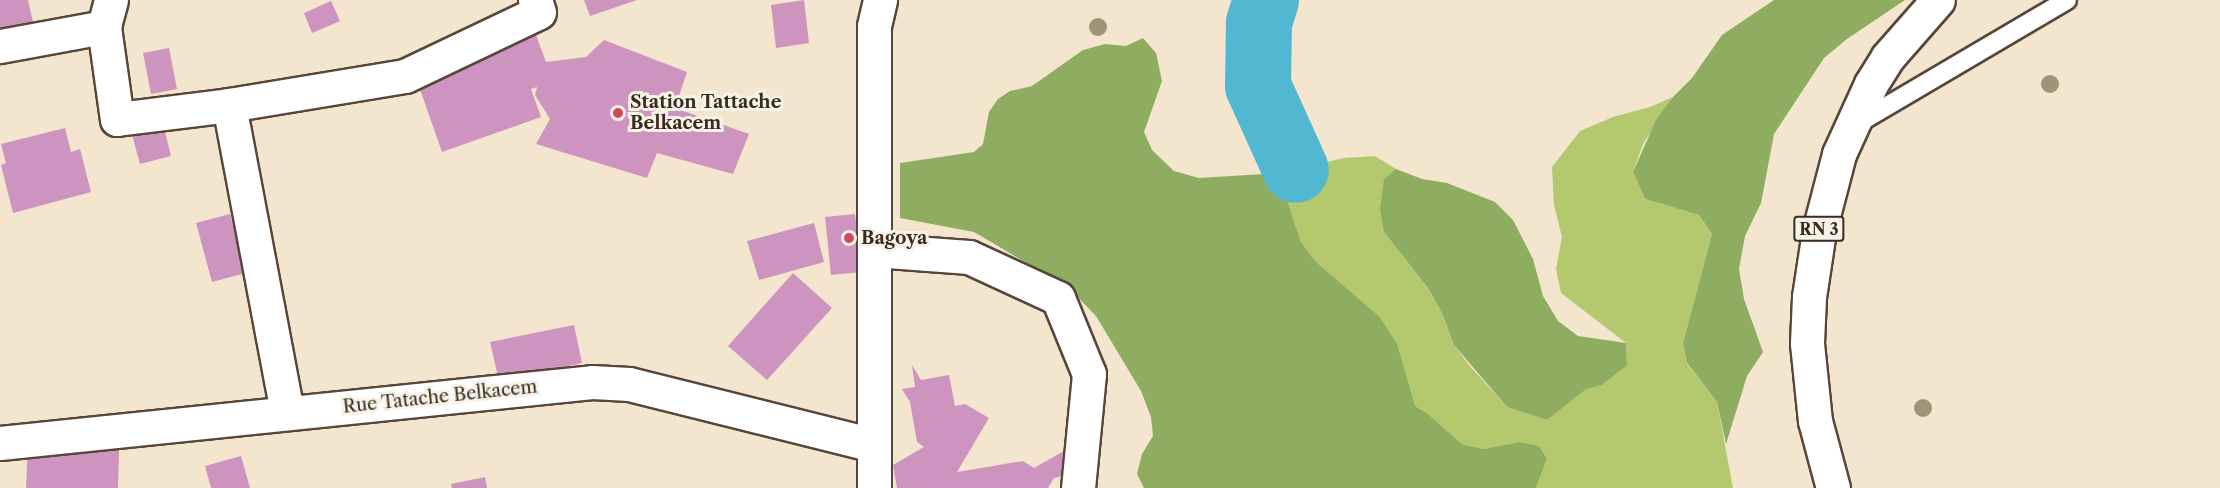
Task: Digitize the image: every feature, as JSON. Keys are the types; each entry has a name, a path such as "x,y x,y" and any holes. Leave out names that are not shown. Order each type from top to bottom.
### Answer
{"street":[{"path":"0,46 107,14 117,119 229,105 405,76 539,12 535,0"},
{"name":"RN 3","path":"1833,488 1815,421 1809,383 1807,343 1809,297 1821,220 1839,154 1871,84 1887,58 1938,0"},
{"path":"874,488 877,13"},
{"path":"229,105 287,413"},
{"path":"874,242 969,257 1058,298 1089,374 1078,488"},
{"name":"Rue Tatache Belkacem","path":"0,443 601,382 629,384 874,445"}],"lane":[{"path":"1850,127 2067,0"}],"green space":[{"path":"1774,0 1905,0 1847,39 1824,58 1774,134 1761,203 1745,236 1739,269 1744,299 1763,352 1747,376 1726,444 1717,402 1687,363 1683,343 1712,234 1699,215 1645,199 1633,172 1656,120 1673,97 1692,78 1722,35"},
{"path":"1143,38 1156,53 1162,81 1144,132 1152,150 1174,171 1199,178 1278,173 1301,242 1315,261 1379,316 1397,344 1415,406 1427,413 1462,444 1483,449 1519,442 1539,446 1547,459 1536,488 1144,488 1137,474 1142,454 1153,436 1151,417 1141,391 1096,316 1069,288 974,232 900,218 900,163 974,152 983,144 989,112 998,99 1010,91 1032,86 1083,50 1105,44 1126,46"},
{"path":"1673,97 1643,144 1633,172 1645,199 1699,215 1712,234 1683,343 1687,364 1717,402 1733,488 1536,488 1547,459 1519,442 1483,449 1462,444 1427,413 1415,406 1379,316 1315,261 1301,242 1278,173 1344,158 1375,156 1396,169 1384,180 1384,232 1428,288 1442,313 1454,345 1469,365 1507,407 1547,420 1586,388 1602,385 1627,364 1626,343 1561,293 1556,269 1562,237 1554,205 1552,167 1580,131 1613,117 1650,107"},
{"path":"1396,169 1422,179 1447,183 1495,202 1513,220 1533,259 1543,296 1558,321 1578,336 1626,343 1627,365 1602,385 1586,389 1547,420 1507,407 1454,345 1442,313 1428,288 1384,232 1380,209 1384,179"}],"building":[{"path":"0,0 28,0 35,31 0,39"},
{"path":"584,0 637,0 590,16"},
{"path":"804,0 809,43 776,48 771,5"},
{"path":"331,1 340,21 312,33 304,13"},
{"name":"Station Tattache Belkacem","path":"536,35 546,62 586,57 604,40 687,72 675,108 749,134 733,174 657,153 647,178 536,144 550,119 535,95 537,87 531,89 541,117 442,152 416,78"},
{"path":"169,48 177,89 151,94 143,53"},
{"path":"161,116 171,156 140,164 129,124"},
{"path":"65,128 71,152 80,149 91,192 13,213 1,165 6,163 1,144"},
{"path":"230,214 246,273 212,282 196,223"},
{"path":"855,214 862,272 831,275 825,217"},
{"path":"814,223 824,262 759,280 747,241"},
{"path":"793,273 832,308 767,380 728,346"},
{"path":"574,325 582,363 499,381 490,342"},
{"path":"912,365 921,380 949,375 955,406 965,404 989,418 957,472 1023,461 1034,468 1064,451 1077,458 1078,473 1054,478 1048,488 897,488 893,465 924,447 917,442 910,402 902,389 915,387"},
{"path":"28,446 119,450 118,488 26,488"},
{"path":"241,456 250,488 211,488 205,466"},
{"path":"485,477 487,488 452,488 451,484"}],"waterway":[{"path":"1266,0 1259,23 1258,86 1296,170"}],"place":[{"name":"Station Tattache Belkacem","path":"618,113"},
{"name":"Bagoya","path":"849,238"}]}
